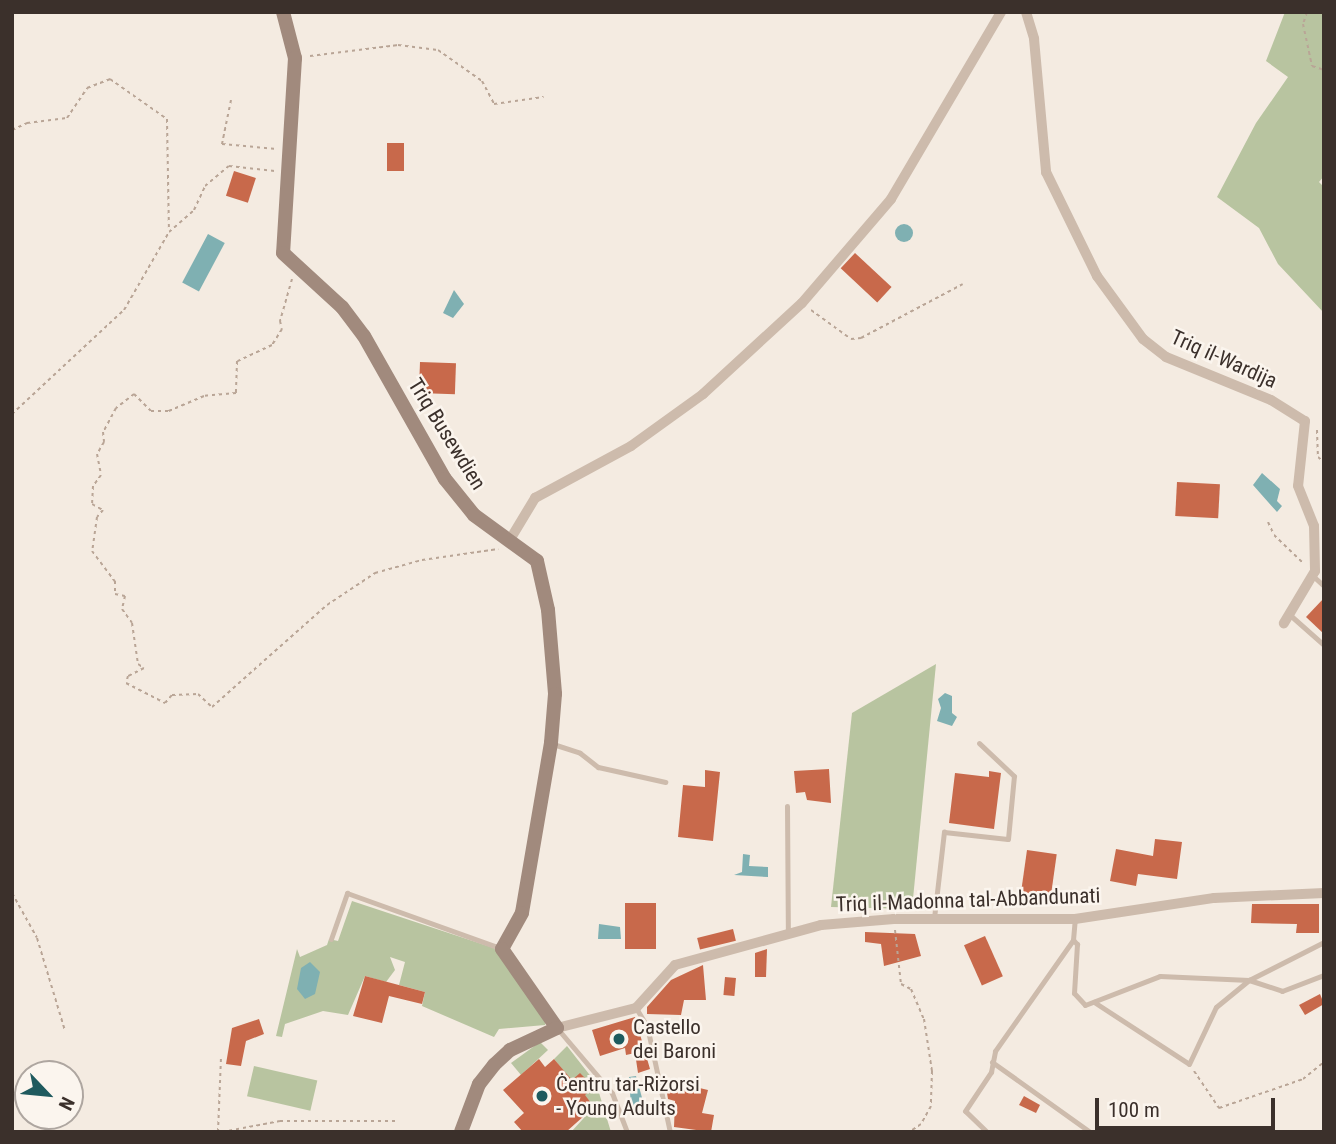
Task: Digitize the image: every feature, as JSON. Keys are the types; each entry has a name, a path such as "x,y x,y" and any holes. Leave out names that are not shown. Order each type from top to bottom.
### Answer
{"street":[{"name":"Triq Busewdien","path":"283,12 295,58 281,243 283,253 295,267 342,307 363,337 445,479 466,506 537,561 543,581 555,694 551,743 527,914 502,949"},
{"path":"510,538 535,498 631,446 760,345 802,303 891,199 1001,12"},
{"name":"Triq il-Wardija","path":"1026,12 1034,38 1046,172 1097,276 1143,339 1166,357 1271,400 1305,421"},
{"path":"1287,618 1314,573 1314,526 1298,486 1305,421"},
{"name":"Triq il-Madonna tal-Abbandunati","path":"636,1008 675,965 821,925 934,918 1075,919 1214,898 1324,893"},
{"path":"502,949 557,1028"},
{"path":"461,1132 479,1084 501,1057 557,1028 636,1008"}],"lane":[{"path":"1314,573 1324,586"},
{"path":"1287,618 1324,645"},
{"path":"551,743 580,753 598,767 665,782"},
{"path":"934,918 944,832 1008,839 1014,776 979,743"},
{"path":"787,806 788,934"},
{"path":"331,939 347,893 502,949"},
{"path":"987,1132 965,1111 991,1072 992,1062 1073,940 1075,919"},
{"path":"1073,940 1077,944 1074,993 1085,1005 1160,976 1250,980 1282,991 1324,975"},
{"path":"1094,1002 1189,1064 1216,1006 1250,980 1324,942"},
{"path":"636,1008 647,1026 670,1132"},
{"path":"557,1028 611,1093 627,1132"},
{"path":"992,1062 1090,1132"}],"path":[{"path":"1307,12 1303,24 1312,66 1324,70"},
{"path":"295,58 398,45 438,50 482,81 494,104 544,97"},
{"path":"12,130 27,123 67,118 87,88 110,79 167,119 169,232"},
{"path":"231,100 222,144 289,150"},
{"path":"12,414 124,310 169,232 194,210 205,186 229,166 286,172"},
{"path":"295,267 280,321 282,330 272,345 237,361 236,393 204,396 168,411 151,411 134,394 116,408 103,432 104,442 97,454 101,475 93,486 92,504 103,510 97,517 92,551 115,581 115,594 125,596 122,609 132,623 138,664 144,668 128,676 126,683 165,703 172,695 198,694 212,707 327,604 375,573 422,560 500,549 510,538"},
{"path":"802,303 851,339 861,338 963,284"},
{"path":"1305,421 1321,432 1318,457 1324,461"},
{"path":"1268,522 1288,551 1314,573"},
{"path":"12,893 37,938 65,1031"},
{"path":"894,919 901,984 911,989 924,1019 932,1072 931,1106 921,1124 909,1132"},
{"path":"221,1057 220,1132 280,1121 397,1121"},
{"path":"1189,1064 1219,1108 1303,1079 1324,1062"}],"green space":[{"path":"1285,12 1324,12 1324,176 1319,182 1324,187 1324,313 1278,264 1259,228 1217,197 1256,123 1288,77 1266,61"},
{"path":"936,664 912,909 831,907 852,713"},
{"path":"352,901 500,950 547,1019 545,1025 499,1029 494,1037 422,1006 425,992 399,985 405,962 390,957 395,970 386,982 365,976 348,1015 323,1011 285,1024 282,1037 276,1036 297,949 300,957 327,945 329,939 338,941"},
{"path":"540,1042 548,1050 521,1075 511,1063"},
{"path":"567,1046 596,1083 611,1132 571,1132 594,1107 554,1059"},
{"path":"254,1066 317,1081 310,1111 247,1096"}],"water":[{"path":"904,224 910,227 913,233 910,239 904,242 898,239 895,233 898,227"},
{"path":"208,234 225,243 199,291 182,283"},
{"path":"454,290 464,304 453,318 443,313"},
{"path":"1262,473 1280,489 1277,501 1282,506 1277,512 1253,485"},
{"path":"945,693 952,696 952,713 957,717 952,726 937,721 941,708 938,699"},
{"path":"743,854 750,855 749,866 768,867 768,877 734,875 742,872"},
{"path":"599,924 620,927 621,939 598,939"},
{"path":"310,962 320,972 315,994 305,999 297,989 301,968"},
{"path":"636,1076 644,1105 631,1107 629,1077"}],"building":[{"path":"387,143 404,143 404,171 387,171"},
{"path":"234,171 256,178 248,203 226,196"},
{"path":"855,253 892,287 877,302 841,268"},
{"path":"420,362 456,363 455,394 419,393"},
{"path":"1177,482 1220,484 1218,518 1175,516"},
{"path":"1324,598 1324,634 1306,617"},
{"path":"829,769 831,803 807,800 805,792 796,793 794,771"},
{"path":"705,770 720,772 713,841 678,837 683,785 705,787"},
{"path":"989,771 1001,773 994,829 949,823 955,773 989,777"},
{"path":"1155,839 1182,842 1177,879 1138,874 1136,886 1110,881 1116,849 1153,856"},
{"path":"1027,850 1057,854 1051,897 1021,893"},
{"path":"625,903 656,903 656,949 625,949"},
{"path":"1252,904 1319,904 1319,933 1296,933 1297,924 1251,923"},
{"path":"733,929 736,941 700,950 697,938"},
{"path":"865,932 915,934 921,956 884,966 881,944 865,942"},
{"path":"985,936 1003,976 982,986 964,945"},
{"path":"767,949 766,977 755,977 755,953"},
{"path":"703,965 706,1000 684,1000 681,1015 647,1014 647,1007 671,980"},
{"path":"365,976 425,992 422,1004 389,996 382,1023 353,1016"},
{"path":"725,977 736,978 734,996 723,995"},
{"path":"1320,994 1324,1004 1305,1015 1299,1005"},
{"name":"Castello dei Baroni","path":"635,1017 650,1069 638,1073 635,1053 626,1055 625,1048 600,1056 592,1030"},
{"path":"259,1019 264,1034 246,1041 241,1066 226,1064 232,1028"},
{"path":"539,1059 545,1067 554,1059 572,1080 580,1073 594,1087 585,1095 594,1107 566,1132 523,1132 514,1122 524,1113 503,1090"},
{"path":"670,1081 708,1090 702,1113 714,1115 711,1132 674,1127 675,1101 668,1099 667,1093"},
{"path":"1024,1096 1040,1105 1036,1113 1019,1105"}],"place":[{"name":"Castello dei Baroni","path":"619,1039"},
{"name":"Ċentru tar-Riżorsi - Young Adults","path":"542,1096"}]}
